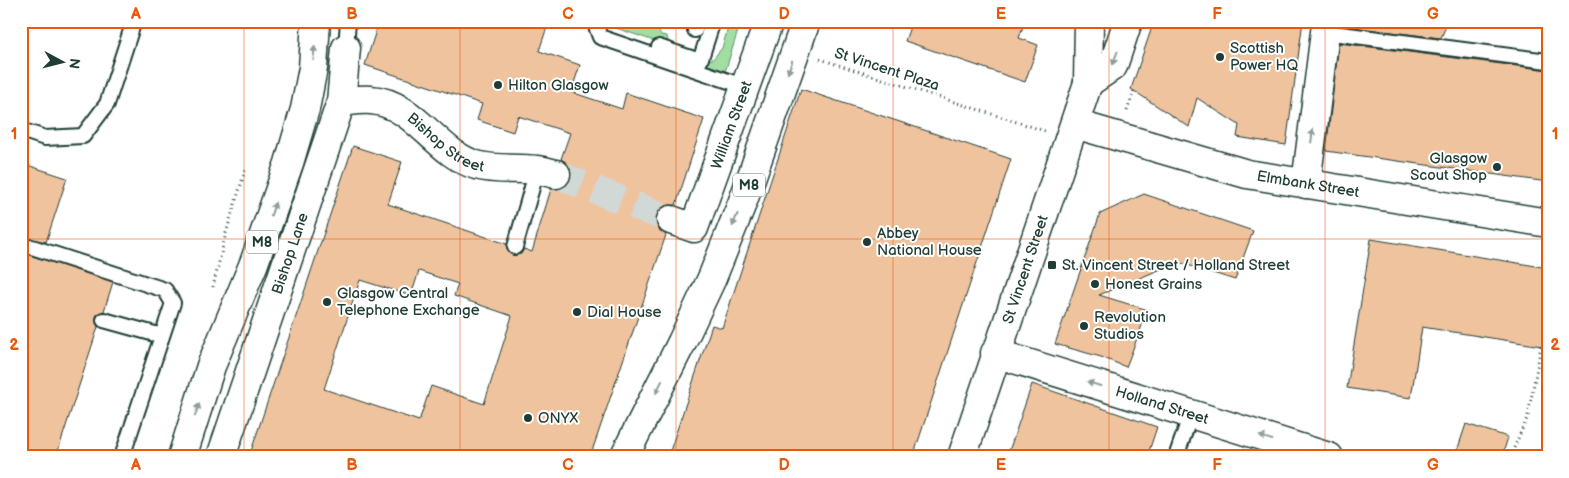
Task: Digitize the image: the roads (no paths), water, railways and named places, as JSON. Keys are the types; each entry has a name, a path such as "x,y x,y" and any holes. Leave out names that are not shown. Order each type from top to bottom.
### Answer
{"main road":[{"name":"M8","path":"182,457 211,366 254,263 289,163 305,109 313,68 316,21"},
{"name":"William Street","path":"683,224 746,87 769,21"},
{"name":"M8","path":"628,450 712,278 743,201 806,21"},
{"name":"St Vincent Street","path":"962,457 995,353 1088,83 1089,21"},
{"path":"1088,83 1113,66 1128,21"},
{"path":"1306,184 1326,32"},
{"name":"Bishop Lane","path":"221,457 341,102 346,48"},
{"name":"Bishop Street","path":"341,102 372,100 393,106 409,115 430,136 450,151 475,165 495,169 546,172"},
{"name":"Elmbank Street","path":"1072,131 1247,174 1548,223"},
{"name":"Holland Street","path":"995,353 1329,457"}],"lane":[{"path":"21,130 45,138 83,136 107,104 134,21"},
{"path":"346,48 348,21"},
{"path":"595,24 700,61 713,21"},
{"path":"595,24 600,37 746,87"},
{"path":"1326,32 1548,61"},
{"path":"515,247 546,172"},
{"path":"32,248 165,290 173,304 122,457"},
{"path":"104,320 162,336"},
{"path":"1176,457 1191,414"}],"tunnel":[{"path":"556,174 671,220"}],"place":[{"name":"Scottish Power HQ","path":"1220,57"},
{"name":"Hilton Glasgow","path":"498,85"},
{"name":"Glasgow Scout Shop","path":"1497,167"},
{"name":"Abbey National House","path":"867,242"},
{"name":"St. Vincent Street / Holland Street","path":"1052,265"},
{"name":"Honest Grains","path":"1095,284"},
{"name":"Glasgow Central Telephone Exchange","path":"327,302"},
{"name":"Dial House","path":"577,312"},
{"name":"Revolution Studios","path":"1084,326"},
{"name":"ONYX","path":"528,418"}]}
